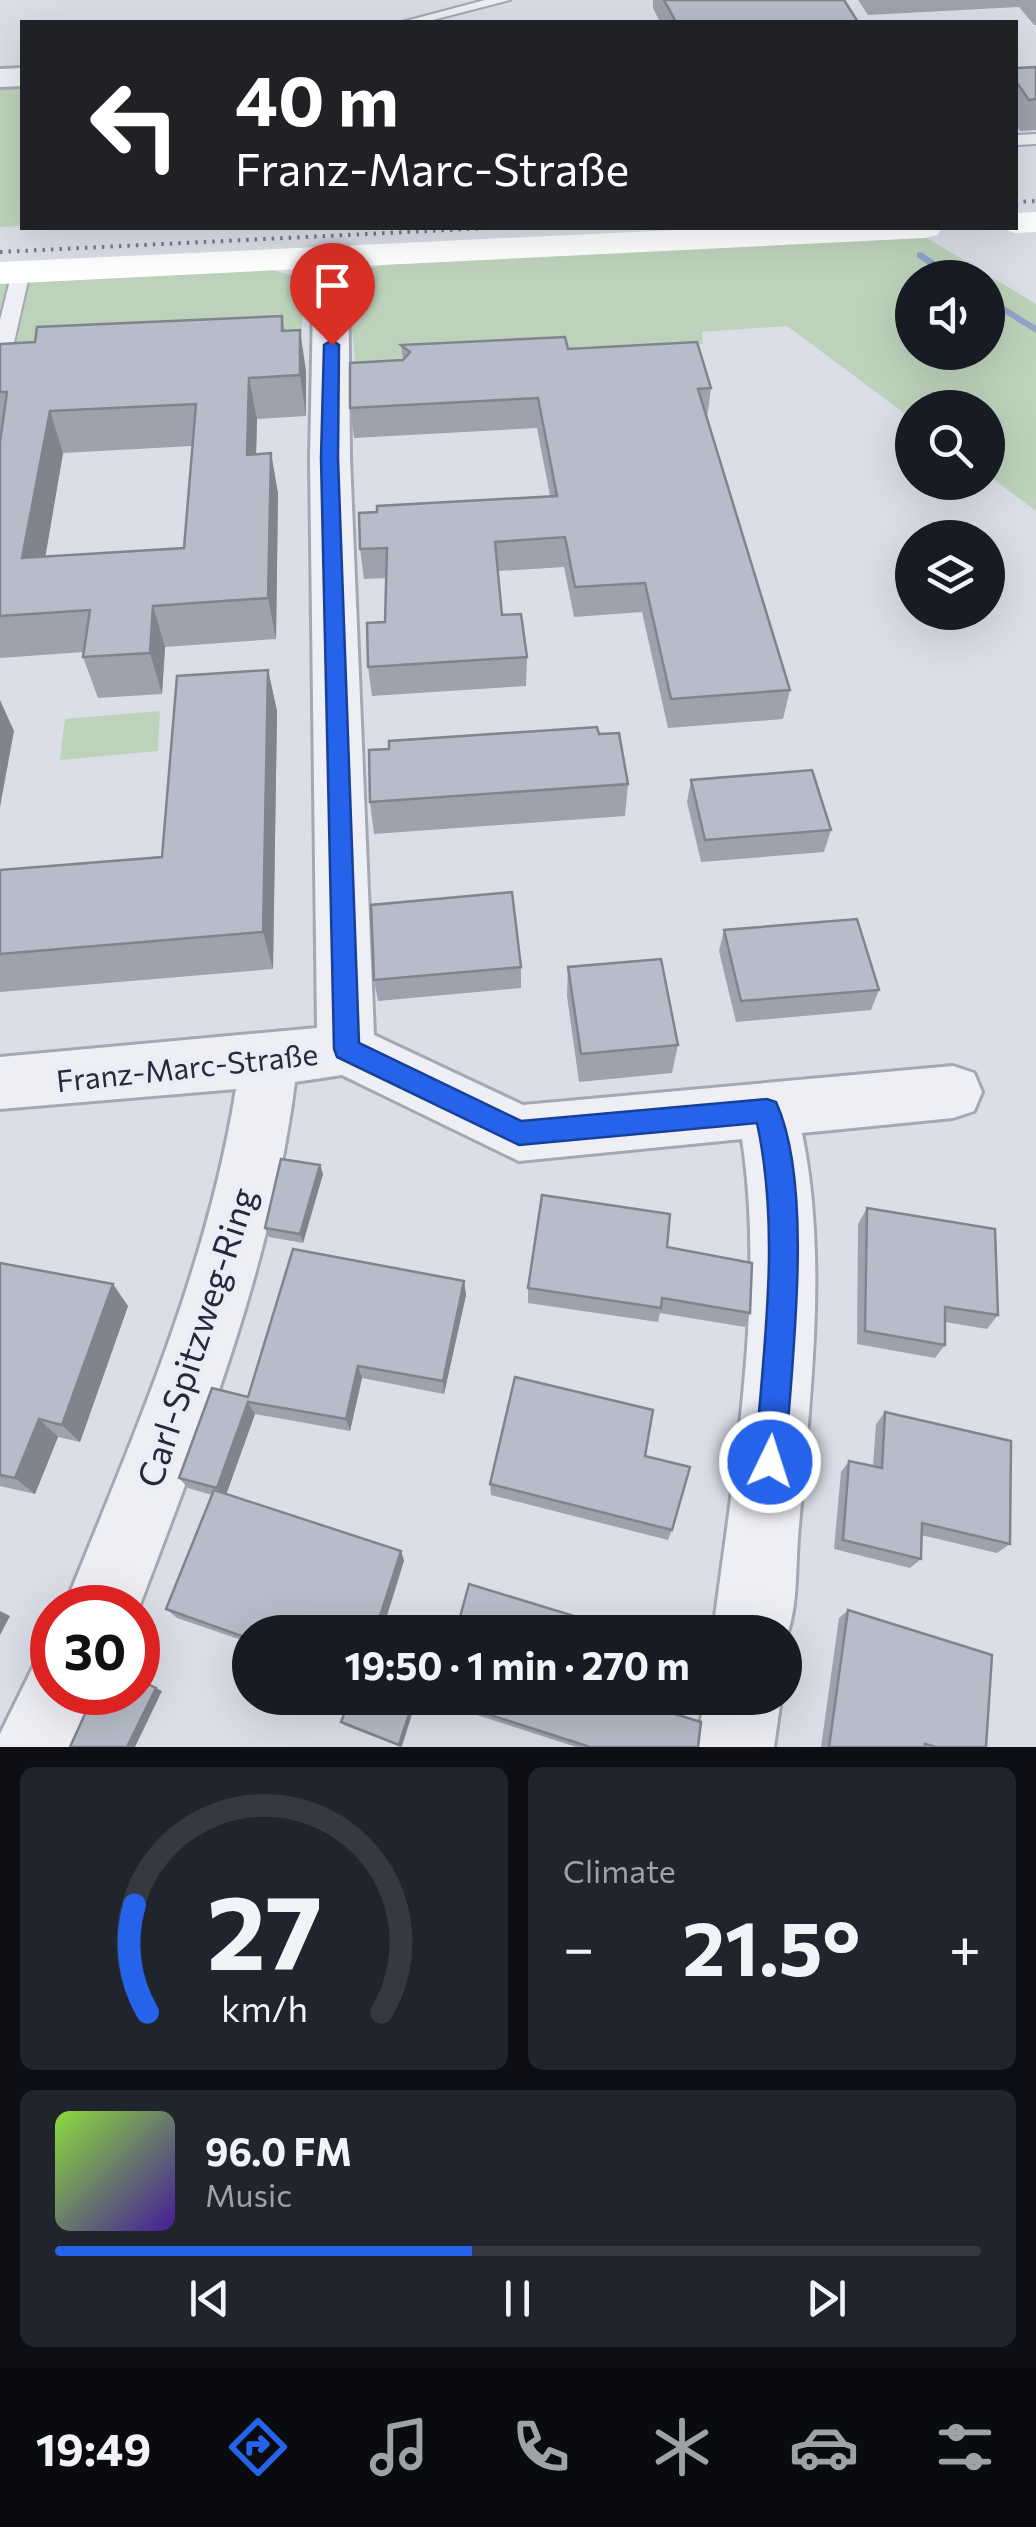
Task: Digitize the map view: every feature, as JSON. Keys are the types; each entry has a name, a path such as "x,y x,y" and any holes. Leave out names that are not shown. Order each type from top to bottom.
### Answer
{"street":[{"path":"10,272 883,230"},
{"path":"331,256 340,384 330,458 346,1049"},
{"name":"Franz-Marc-Straße","path":"0,1084 269,1061 346,1049 519,1133 953,1092"},
{"name":"Carl-Spitzweg-Ring","path":"110,1585 192,1368 213,1301 262,1128 269,1061"},
{"path":"753,1615 765,1519 784,1247 777,1154 767,1110"},
{"path":"34,1747 50,1715"},
{"path":"735,1747 741,1715"}],"lane":[{"path":"418,20 503,0"},
{"path":"0,360 10,272"}],"green space":[{"path":"20,84 20,226 0,227 0,85"},
{"path":"922,235 963,260 895,260 895,370 1005,370 1005,285 1036,304 1036,511 1005,488 1005,390 895,390 895,406 787,326 702,332 703,344 355,362 348,287 360,272 388,263"},
{"path":"267,269 292,275 303,287 302,332 0,353 0,283"},
{"path":"160,711 158,751 60,760 65,719"}],"building":[{"path":"664,0 844,0 857,20 675,20"},
{"path":"1036,67 1036,99 1029,100 1018,84 1018,68"},
{"path":"282,316 282,331 300,330 300,375 249,378 247,455 271,453 268,598 153,606 150,653 83,657 90,610 0,616 0,442 7,392 0,392 0,344 35,342 37,327","holes":["196,404 184,548 22,558 50,411"]},
{"path":"565,337 568,349 697,342 711,388 698,389 790,690 671,699 645,583 575,587 565,537 495,542 502,615 521,614 527,657 368,667 367,623 385,622 387,548 360,549 359,513 377,512 377,506 557,496 538,398 350,408 350,363 403,360 410,352 401,345"},
{"path":"268,670 263,932 0,954 0,870 162,857 177,676"},
{"path":"597,727 599,734 619,733 628,784 370,802 369,750 389,749 389,741"},
{"path":"812,770 831,830 705,840 691,780"},
{"path":"512,892 521,967 374,980 371,905"},
{"path":"857,919 879,990 741,1001 724,930"},
{"path":"661,959 678,1045 581,1054 568,967"},
{"path":"281,1159 320,1165 300,1234 265,1228"},
{"path":"542,1195 670,1214 667,1247 752,1263 750,1313 662,1298 661,1308 528,1288"},
{"path":"867,1208 995,1229 998,1315 945,1307 945,1345 865,1331"},
{"path":"293,1249 464,1281 443,1381 358,1366 346,1419 248,1402 217,1488 179,1478 212,1388 248,1397"},
{"path":"0,1263 113,1284 62,1425 39,1419 15,1478 0,1475"},
{"path":"515,1377 653,1410 645,1456 690,1467 672,1530 490,1484"},
{"path":"885,1412 1011,1441 1010,1544 922,1523 921,1559 843,1540 849,1461 882,1468"},
{"path":"214,1490 401,1551 380,1615 232,1615 232,1633 166,1609"},
{"path":"469,1584 571,1615 461,1615"},
{"path":"848,1610 992,1655 986,1747 829,1747"},
{"path":"85,1715 143,1715 127,1747 70,1747"},
{"path":"344,1715 409,1715 399,1745 341,1722"},
{"path":"491,1715 678,1715 701,1722 698,1747 590,1747"}],"waterway":[{"path":"920,255 928,260"},
{"path":"1005,310 1036,330"}],"railway":[{"path":"1018,202 1036,201"},
{"path":"0,252 448,230"}],"route":[{"path":"332,345 330,458 346,1049 519,1133 767,1110 777,1154 784,1247 770,1462"}]}
